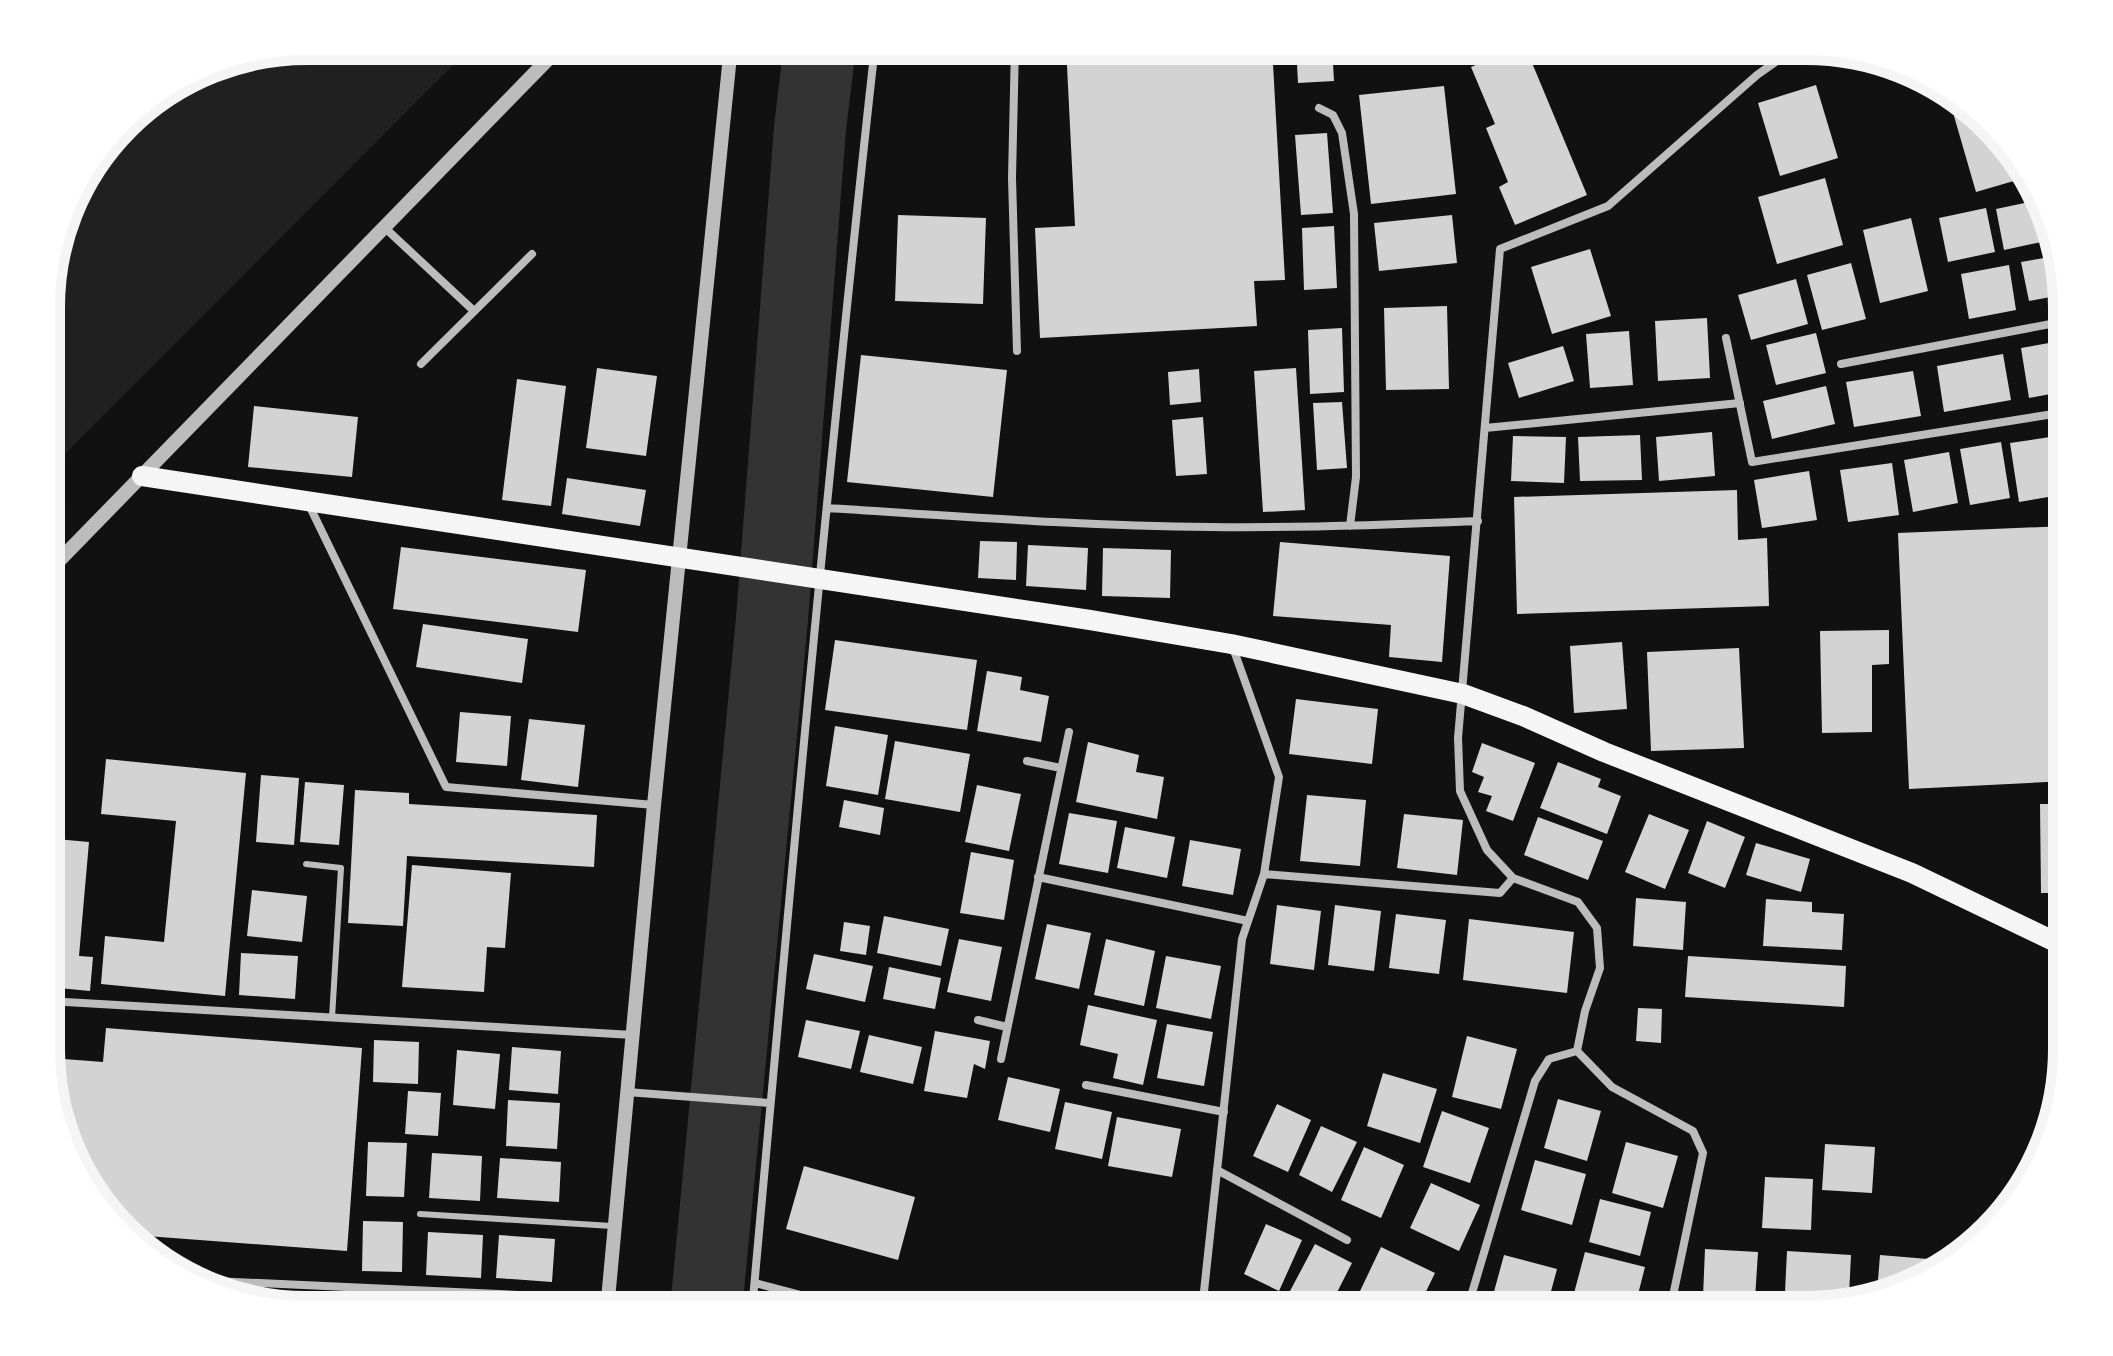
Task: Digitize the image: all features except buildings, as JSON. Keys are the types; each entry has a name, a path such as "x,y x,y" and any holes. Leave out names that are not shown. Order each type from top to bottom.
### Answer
{"main road":[{"path":"142,476 813,576 1231,644 1463,694 1912,873 2052,940"}],"street":[{"path":"1577,1051 1585,1011 1600,968 1597,928 1578,902 1513,878 1487,850 1460,791 1458,738 1500,249 1608,206 1757,75 1778,60"},
{"path":"60,560 546,61"},
{"path":"609,1296 654,805 730,61"},
{"path":"754,1296 813,576 827,508 873,61"},
{"path":"1015,61 1012,178 1017,351"},
{"path":"1319,108 1333,115 1342,133 1354,214 1356,477 1350,526"},
{"path":"384,227 474,311"},
{"path":"421,364 532,254"},
{"path":"1841,364 2052,324"},
{"path":"1726,338 1752,462 2052,414"},
{"path":"1485,428 1740,403"},
{"path":"307,500 446,787 654,805"},
{"path":"827,508 1038,521 1208,527 1478,521"},
{"path":"1204,1295 1242,939 1264,874 1279,777 1231,644"},
{"path":"1001,1059 1069,732"},
{"path":"1027,761 1061,768"},
{"path":"1264,874 1500,893 1513,878"},
{"path":"1038,877 1248,921"},
{"path":"60,1002 633,1035"},
{"path":"978,1020 1007,1027"},
{"path":"1472,1293 1535,1081 1549,1059 1577,1051"},
{"path":"1577,1051 1612,1087 1693,1131 1703,1153 1673,1295"},
{"path":"1086,1085 1224,1112"},
{"path":"627,1092 769,1103"},
{"path":"1217,1170 1347,1240"},
{"path":"225,1282 467,1296"},
{"path":"755,1283 803,1296"}],"lane":[{"path":"306,864 341,868 332,1018"},
{"path":"420,1214 615,1226"}],"shaded area":[{"path":"291,61 457,61 60,459 60,307 65,259 73,228 93,184 121,144 144,121 184,93 228,73 259,65"}],"waterway":[{"path":"707,1296 772,619 810,128 818,61"}]}
